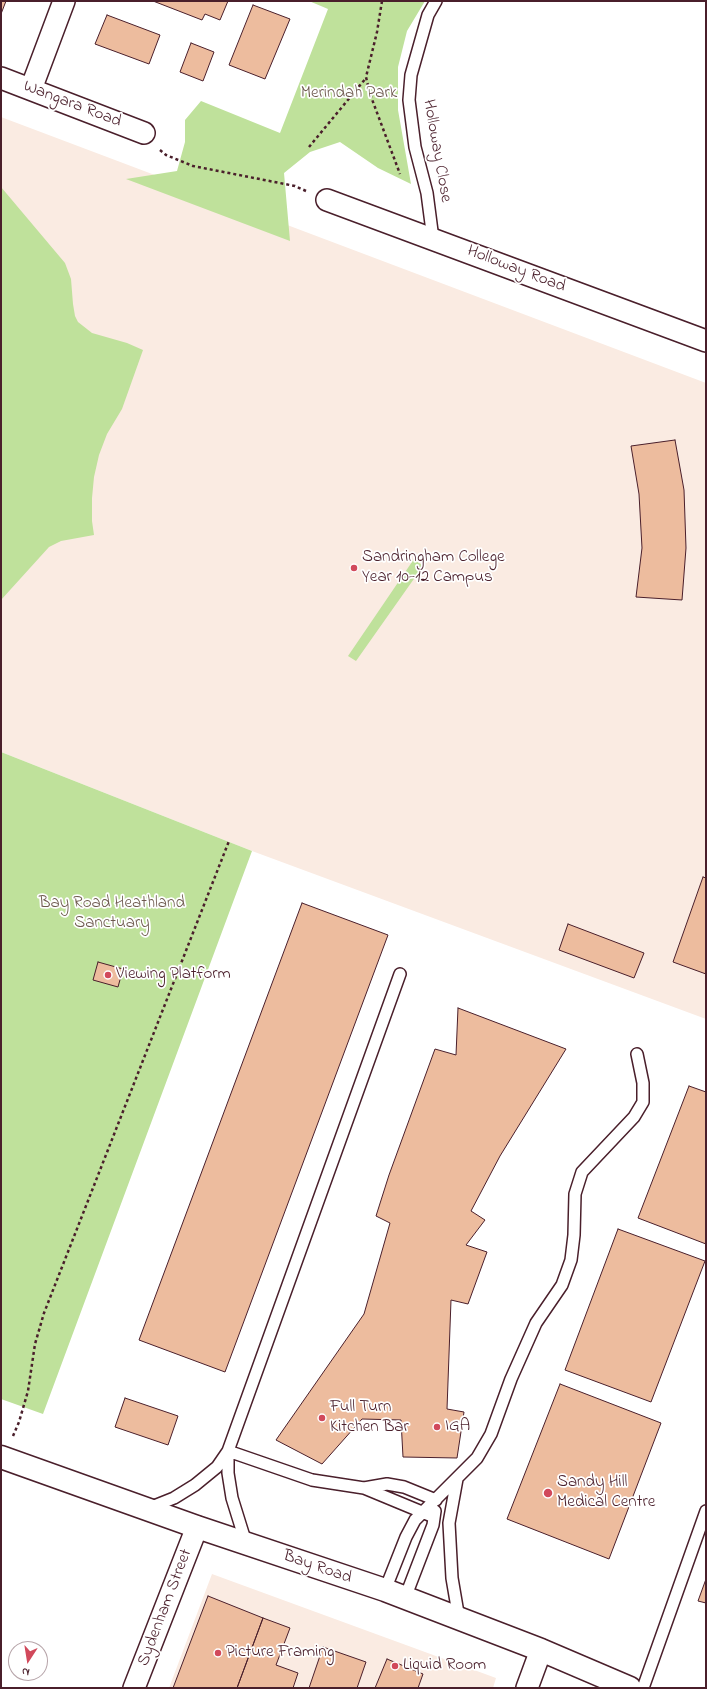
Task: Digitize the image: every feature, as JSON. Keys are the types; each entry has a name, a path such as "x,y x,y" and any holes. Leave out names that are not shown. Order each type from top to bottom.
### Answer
{"main road":[{"name":"Bay Road","path":"3,1457 197,1527 385,1590 541,1650 630,1688"}],"street":[{"path":"31,90 64,1"},
{"name":"Wangara Road","path":"1,78 144,133"},
{"name":"Holloway Road","path":"327,200 706,341"},
{"name":"Sydenham Street","path":"134,1688 197,1527"},
{"path":"527,1688 541,1650"}],"lane":[{"name":"Holloway Close","path":"433,239 427,194 415,146 409,100 410,75 428,15 436,1"},
{"path":"147,1509 174,1498 195,1485 216,1467 228,1450 400,974"},
{"path":"385,1590 406,1537 416,1520 422,1512 436,1500 477,1458 491,1434 511,1379 536,1323 562,1285 571,1260 574,1235 575,1194 582,1172 634,1117 643,1102 644,1083 637,1054"},
{"path":"228,1450 312,1480 364,1488 434,1517"},
{"path":"228,1450 228,1473 232,1498 246,1544"},
{"path":"457,1478 449,1523 452,1578 459,1619"},
{"path":"364,1488 388,1484 404,1487 436,1500"},
{"path":"405,1598 433,1525 436,1500"},
{"path":"642,1688 706,1511"}],"path":[{"path":"309,147 366,78 377,32 382,1"},
{"path":"366,78 370,94 401,176"},
{"path":"144,133 166,155 193,166 295,186 327,200"},
{"path":"3,1457 19,1422 28,1391 35,1344 44,1312 229,842"}],"shaded area":[{"name":"Sandringham College Year 10-12 Campus","path":"1,117 706,383 706,1019 252,851 1,752"},
{"path":"212,1574 496,1678 493,1688 169,1688"}],"green space":[{"name":"Merindah Park","path":"309,1 425,1 407,31 398,67 398,110 411,184 378,168 340,142 310,152 284,173 290,241 126,179 177,171 185,142 185,120 201,101 280,133 328,9"},
{"path":"1,187 65,263 71,279 73,304 75,316 78,322 92,333 127,343 143,350 122,409 107,434 99,455 94,477 92,498 92,521 94,535 61,541 49,547 1,600"},
{"path":"414,559 423,566 356,661 348,656"},
{"name":"Bay Road Heathland Sanctuary","path":"1,752 252,851 43,1414 1,1399"}],"building":[{"path":"1,1 6,1 1,14"},
{"path":"153,1 228,1 220,20 205,14 202,20"},
{"path":"253,5 290,19 265,79 229,65"},
{"path":"107,15 160,35 149,64 95,44"},
{"path":"191,43 214,52 203,81 180,72"},
{"path":"675,440 684,490 686,548 682,600 636,597 642,548 639,494 631,446"},
{"path":"703,877 706,878 706,974 673,962"},
{"path":"302,903 388,935 225,1372 139,1340"},
{"path":"568,924 644,953 634,978 559,950"},
{"name":"Viewing Platform","path":"98,962 123,969 118,987 93,980"},
{"path":"458,1008 566,1049 500,1156 471,1211 485,1220 466,1245 487,1252 468,1304 451,1300 447,1409 464,1412 457,1458 403,1457 401,1420 362,1419 322,1464 276,1440 364,1314 390,1223 376,1216 389,1175 435,1049 456,1055"},
{"path":"689,1086 706,1092 706,1244 638,1218"},
{"path":"618,1229 705,1261 651,1402 565,1370"},
{"path":"560,1384 661,1423 609,1559 507,1519"},
{"path":"125,1398 178,1416 168,1445 115,1427"},
{"path":"706,1579 706,1603 698,1601"},
{"name":"Picture Framing","path":"208,1596 263,1618 237,1688 173,1688"},
{"path":"263,1618 290,1628 276,1665 298,1673 293,1688 237,1688"},
{"path":"323,1647 366,1662 357,1688 309,1688"},
{"name":"Liquid Room","path":"387,1659 423,1674 418,1688 375,1688"}],"place":[{"name":"Sandringham College Year 10-12 Campus","path":"354,568"},
{"name":"Viewing Platform","path":"108,975"},
{"name":"Full Turn Kitchen Bar","path":"322,1418"},
{"name":"IGA","path":"437,1427"},
{"name":"Sandy Hill Medical Centre","path":"548,1493"},
{"name":"Picture Framing","path":"218,1653"},
{"name":"Liquid Room","path":"395,1666"}]}
